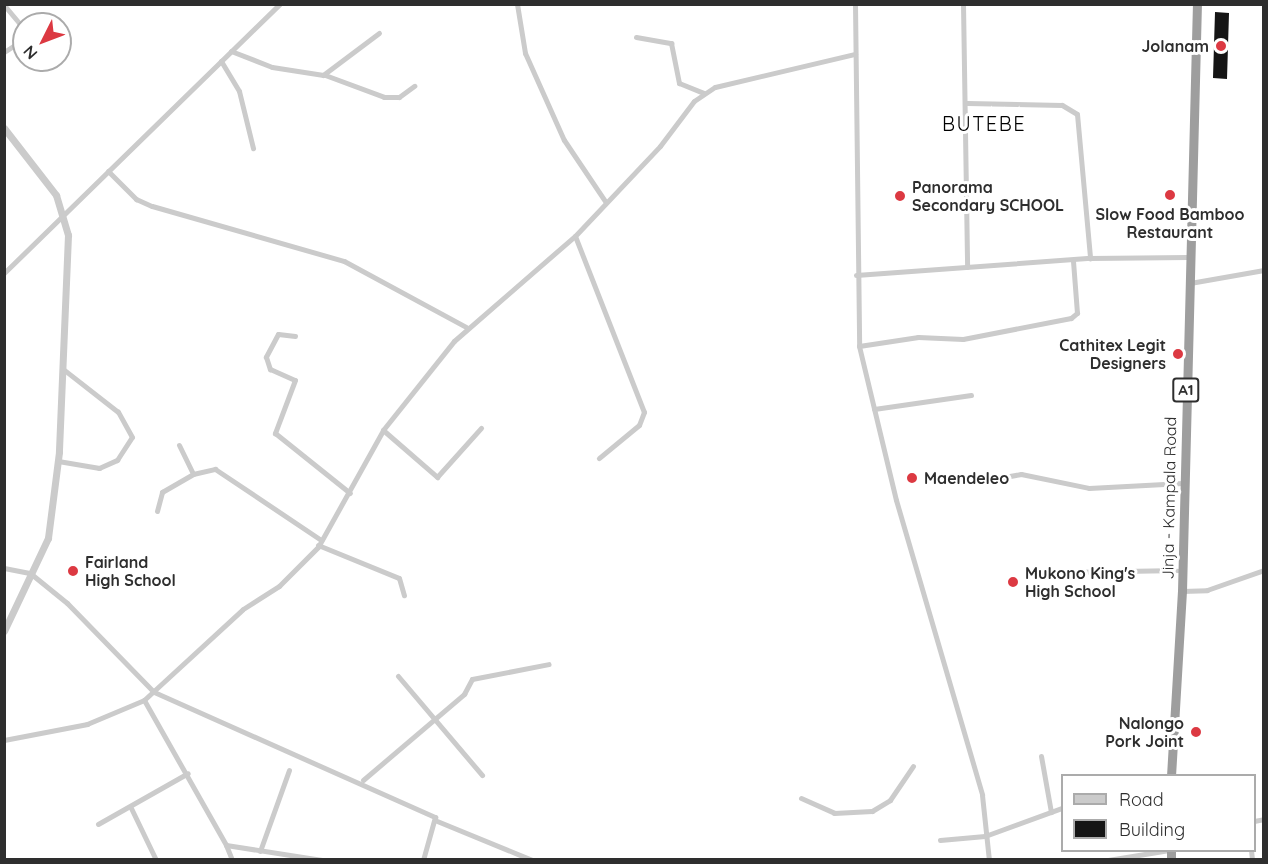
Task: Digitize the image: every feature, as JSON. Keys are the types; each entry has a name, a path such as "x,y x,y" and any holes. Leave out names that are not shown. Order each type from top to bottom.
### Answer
{"highway":[{"name":"Jinja - Kampala Road","path":"1169,774 1182,591 1180,570 1197,4"}],"street":[{"path":"4,273 280,4"},
{"path":"517,4 525,53 564,140 605,201"},
{"path":"855,4 856,275 859,346 874,409 982,795 988,860"},
{"path":"964,6 967,104 967,267"},
{"path":"325,75 379,33"},
{"path":"636,37 672,43 679,83 704,93"},
{"path":"231,51 272,67 325,75 384,97 399,97 414,86"},
{"path":"4,741 87,724 144,700 320,543 350,493 383,430 466,327 575,236 704,93 775,70 855,54"},
{"path":"221,62 239,91 254,148"},
{"path":"967,104 1062,105 1077,114 1090,258"},
{"path":"4,128 64,213 63,369 58,461 48,538 4,631"},
{"path":"108,171 144,202 344,261 466,327"},
{"path":"575,236 644,412 639,425 598,458"},
{"path":"856,275 1090,258 1188,257"},
{"path":"859,346 918,337 963,339 1071,318 1077,313 1073,261"},
{"path":"1190,283 1263,270"},
{"path":"295,336 278,334 266,357 270,369 295,380 275,433 350,493"},
{"path":"58,461 99,468 117,460 132,437 118,412 63,369"},
{"path":"874,409 971,395"},
{"path":"383,430 437,477 481,428"},
{"path":"179,446 193,474"},
{"path":"157,511 162,492 193,474 215,469 320,543 399,578 404,595"},
{"path":"971,483 1021,474 1089,488 1183,483"},
{"path":"4,568 30,573 81,616 154,692 363,780 438,821 532,860"},
{"path":"1065,572 1180,570"},
{"path":"1182,591 1206,590 1263,570"},
{"path":"363,780 464,694 472,679 549,664"},
{"path":"398,676 482,776"},
{"path":"144,700 188,773 232,860"},
{"path":"1041,756 1051,812"},
{"path":"801,798 834,813 872,811 890,800 913,766"},
{"path":"260,851 289,770"},
{"path":"98,824 131,808 188,773"},
{"path":"131,808 156,860"},
{"path":"940,840 986,836 1061,808"},
{"path":"423,860 438,821"},
{"path":"226,845 322,860"},
{"path":"1108,860 1158,852"}],"building":[{"name":"Jolanam","path":"1215,12 1229,13 1227,79 1213,78"}],"place":[{"name":"Jolanam","path":"1221,46"},
{"name":"Slow Food Bamboo Restaurant","path":"1170,195"},
{"name":"Panorama Secondary SCHOOL","path":"900,196"},
{"name":"Cathitex Legit Designers","path":"1178,354"},
{"name":"Maendeleo","path":"912,478"},
{"name":"Fairland High School","path":"73,571"},
{"name":"Mukono King's High School","path":"1013,582"},
{"name":"Nalongo Pork Joint","path":"1196,732"}],"district":[{"name":"BUTEBE","path":"984,123"}]}
